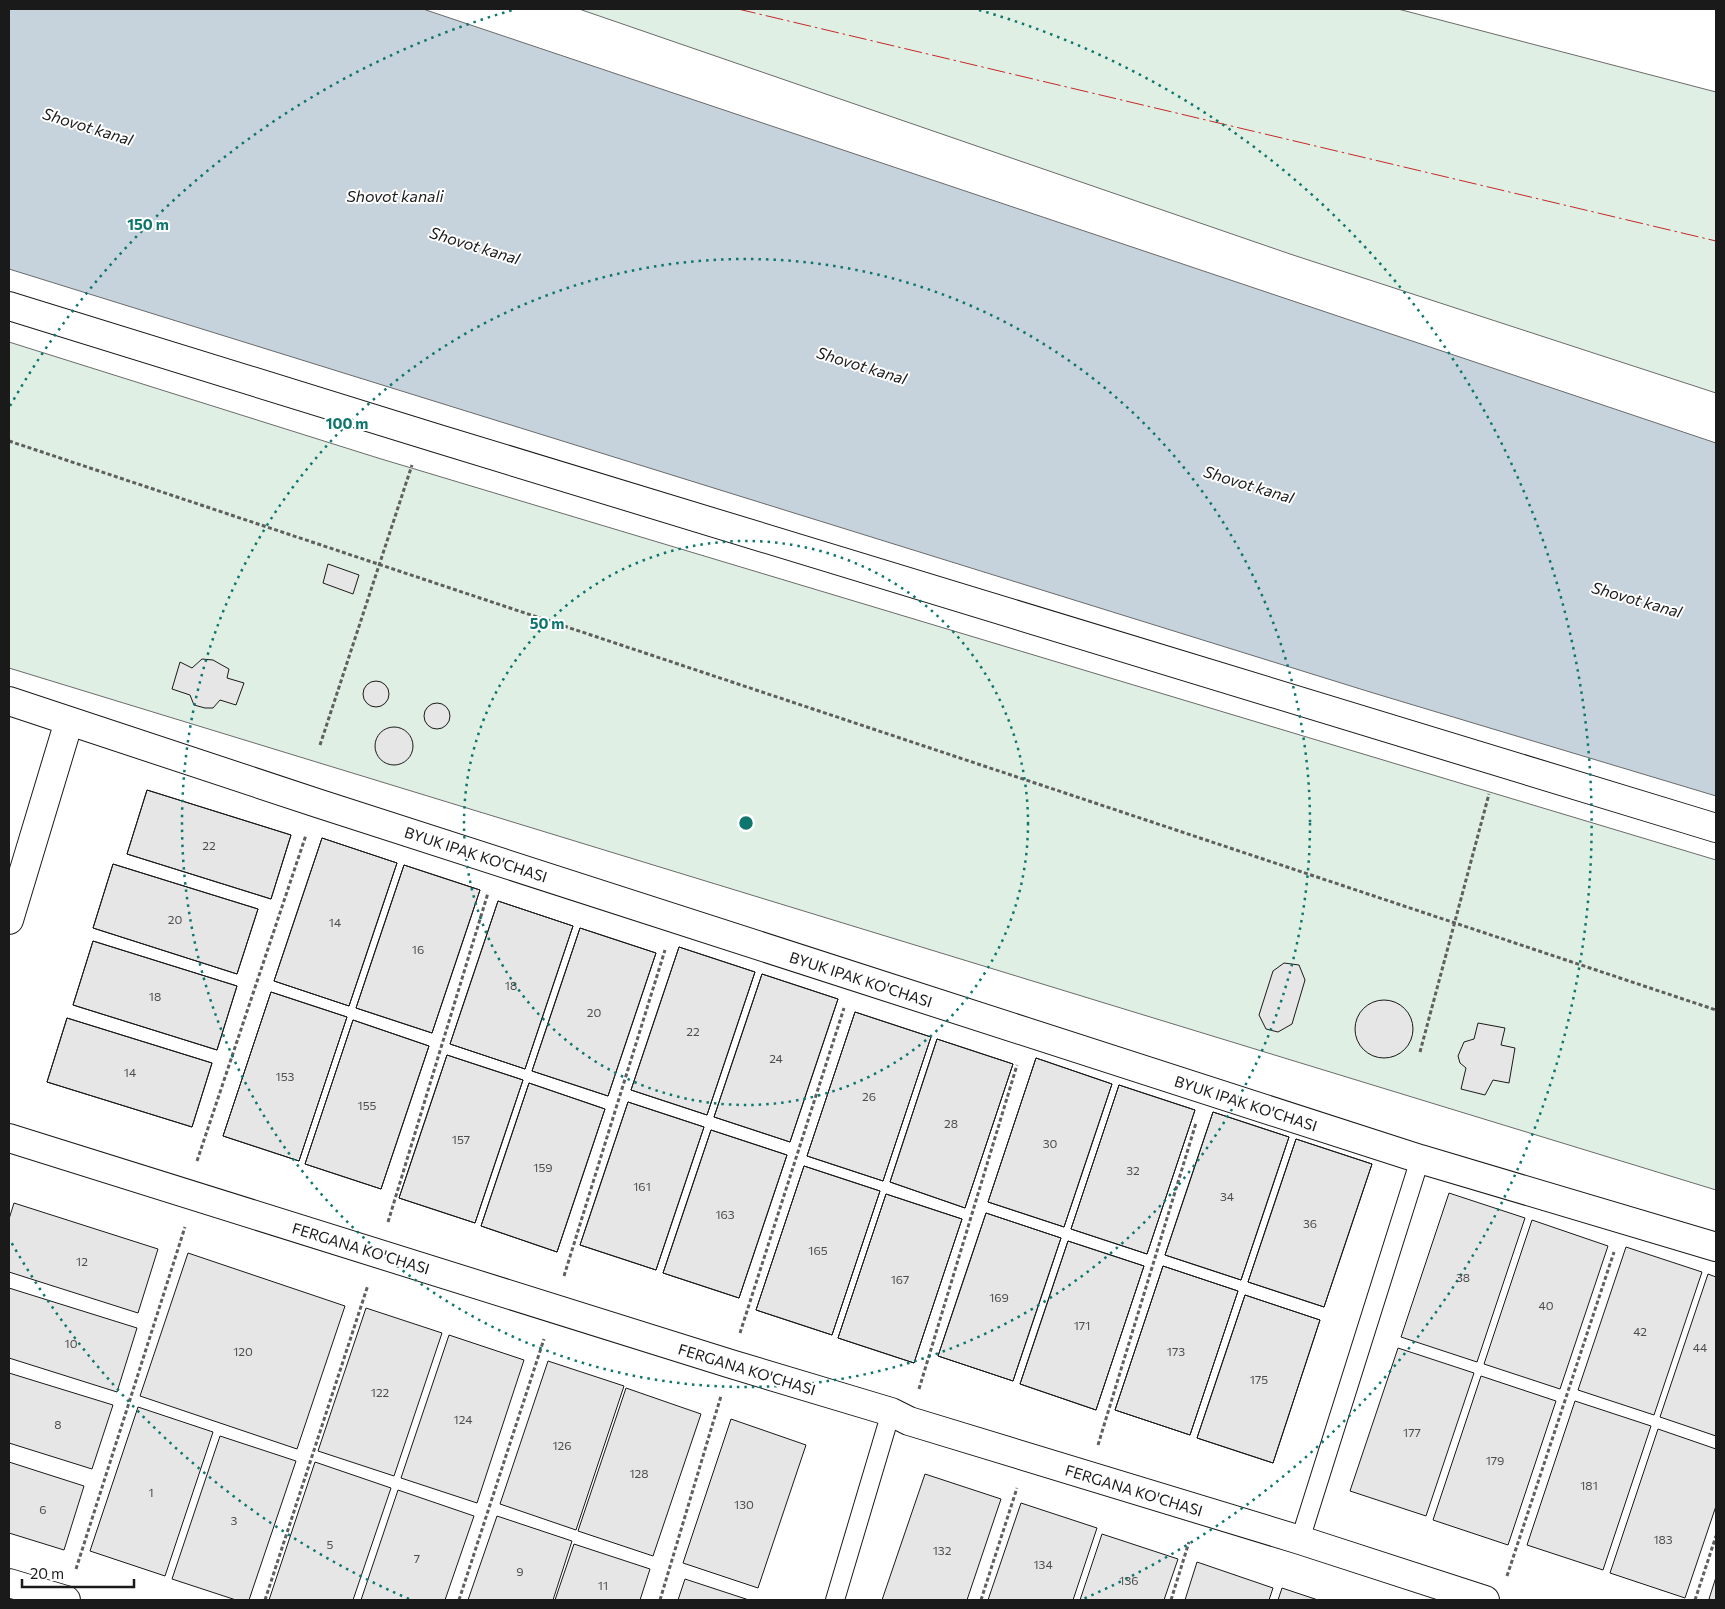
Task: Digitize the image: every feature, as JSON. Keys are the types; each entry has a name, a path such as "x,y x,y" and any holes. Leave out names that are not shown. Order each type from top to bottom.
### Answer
{"street":[{"path":"9,306 1716,828"},
{"name":"BYUK IPAK KO'CHASI","path":"9,702 1420,1159 1716,1246"},
{"path":"9,920 69,722"},
{"name":"FERGANA KO'CHASI","path":"9,1138 1199,1510 1300,1540 1495,1591"},
{"path":"9,1583 66,1600"}],"lane":[{"path":"1300,1540 1420,1159"},
{"path":"835,1600 900,1416"}],"path":[{"path":"320,745 422,433"},
{"path":"9,441 1716,1010"},
{"path":"1420,1052 1498,762"},
{"path":"75,1572 191,1194 317,803"},
{"path":"265,1600 378,1253 498,861"},
{"path":"459,1600 554,1308 675,919"},
{"path":"660,1600 730,1364 854,976"},
{"path":"900,1416 1027,1033"},
{"path":"1089,1476 1206,1090"},
{"path":"1495,1591 1625,1220"},
{"path":"981,1600 1027,1457"},
{"path":"1171,1600 1199,1510"},
{"path":"1696,1600 1716,1536"}],"green space":[{"path":"579,9 1398,9 1716,92 1716,393 1290,254"},
{"path":"9,342 378,458 1716,860 1716,1190 9,668"}],"water":[{"name":"Shovot kanali","path":"9,9 423,9 1716,443 1716,796 1370,692 9,269"}],"building":[{"path":"328,564 359,575 353,594 323,583"},
{"path":"202,659 213,660 229,669 227,678 244,683 236,705 220,700 213,708 205,708 194,705 190,695 172,689 180,662 192,668"},
{"path":"376,681 385,685 389,694 385,703 376,707 367,703 363,694 367,685"},
{"path":"437,703 446,707 450,716 446,725 437,729 428,725 424,716 428,707"},
{"path":"394,727 407,733 413,746 407,759 394,765 381,759 375,746 381,733"},
{"path":"147,790 291,835 271,899 127,854"},
{"path":"147,790 291,835 271,899 127,854"},
{"path":"322,838 397,863 349,1006 274,981"},
{"path":"322,838 397,863 349,1006 274,981"},
{"path":"113,864 258,909 237,974 93,928"},
{"path":"113,864 258,909 237,974 93,928"},
{"path":"404,865 480,890 432,1033 356,1008"},
{"path":"404,865 480,890 432,1033 356,1008"},
{"path":"498,901 573,926 525,1069 450,1044"},
{"path":"498,901 573,926 525,1069 450,1044"},
{"path":"580,928 656,953 608,1096 532,1071"},
{"path":"580,928 656,953 608,1096 532,1071"},
{"path":"93,941 237,986 217,1050 73,1005"},
{"path":"93,941 237,986 217,1050 73,1005"},
{"path":"679,947 755,972 707,1115 631,1090"},
{"path":"679,947 755,972 707,1115 631,1090"},
{"path":"1284,963 1299,965 1305,980 1292,1024 1278,1032 1266,1029 1259,1015 1273,971"},
{"path":"762,974 838,999 790,1142 714,1117"},
{"path":"762,974 838,999 790,1142 714,1117"},
{"path":"271,992 347,1017 299,1161 223,1136"},
{"path":"271,992 347,1017 299,1161 223,1136"},
{"path":"1378,1000 1390,1000 1405,1008 1413,1023 1413,1035 1405,1050 1390,1058 1378,1058 1363,1050 1355,1035 1355,1023 1363,1008"},
{"path":"855,1012 931,1037 883,1181 807,1156"},
{"path":"855,1012 931,1037 883,1181 807,1156"},
{"path":"67,1018 212,1063 192,1127 47,1082"},
{"path":"67,1018 212,1063 192,1127 47,1082"},
{"path":"353,1020 429,1046 381,1189 305,1164"},
{"path":"353,1020 429,1046 381,1189 305,1164"},
{"path":"1478,1023 1505,1028 1501,1045 1515,1048 1509,1083 1493,1080 1485,1095 1461,1089 1466,1068 1460,1063 1458,1056 1464,1042 1474,1039"},
{"path":"937,1039 1013,1064 965,1208 890,1182"},
{"path":"937,1039 1013,1064 965,1208 890,1182"},
{"path":"447,1055 523,1080 475,1223 399,1198"},
{"path":"447,1055 523,1080 475,1223 399,1198"},
{"path":"1036,1058 1112,1084 1064,1227 988,1202"},
{"path":"1036,1058 1112,1084 1064,1227 988,1202"},
{"path":"529,1083 605,1109 557,1252 481,1226"},
{"path":"529,1083 605,1109 557,1252 481,1226"},
{"path":"1119,1085 1195,1110 1147,1254 1071,1229"},
{"path":"1119,1085 1195,1110 1147,1254 1071,1229"},
{"path":"628,1102 704,1127 656,1270 580,1245"},
{"path":"628,1102 704,1127 656,1270 580,1245"},
{"path":"1213,1112 1289,1137 1241,1280 1165,1255"},
{"path":"1213,1112 1289,1137 1241,1280 1165,1255"},
{"path":"711,1130 787,1155 739,1298 663,1273"},
{"path":"711,1130 787,1155 739,1298 663,1273"},
{"path":"1296,1139 1372,1164 1324,1307 1248,1282"},
{"path":"1296,1139 1372,1164 1324,1307 1248,1282"},
{"path":"804,1166 880,1191 832,1335 756,1310"},
{"path":"804,1166 880,1191 832,1335 756,1310"},
{"path":"1449,1193 1525,1218 1477,1362 1401,1337"},
{"path":"886,1194 962,1219 914,1363 838,1338"},
{"path":"886,1194 962,1219 914,1363 838,1338"},
{"path":"14,1203 158,1249 138,1313 9,1272 9,1219"},
{"path":"986,1213 1061,1238 1013,1381 938,1356"},
{"path":"986,1213 1061,1238 1013,1381 938,1356"},
{"path":"1532,1220 1608,1246 1560,1389 1484,1364"},
{"path":"1068,1241 1144,1266 1096,1410 1020,1384"},
{"path":"1068,1241 1144,1266 1096,1410 1020,1384"},
{"path":"1626,1247 1702,1272 1654,1415 1578,1390"},
{"path":"188,1253 345,1306 297,1449 140,1396"},
{"path":"1163,1266 1238,1291 1190,1435 1115,1410"},
{"path":"1163,1266 1238,1291 1190,1435 1115,1410"},
{"path":"1708,1274 1716,1277 1716,1436 1660,1417"},
{"path":"9,1288 137,1328 117,1392 9,1358"},
{"path":"1245,1295 1320,1320 1273,1463 1197,1438"},
{"path":"1245,1295 1320,1320 1273,1463 1197,1438"},
{"path":"366,1308 442,1333 394,1476 318,1451"},
{"path":"449,1335 524,1360 477,1503 401,1478"},
{"path":"1398,1348 1474,1373 1426,1516 1350,1491"},
{"path":"548,1361 624,1386 576,1530 500,1504"},
{"path":"9,1373 113,1405 92,1469 9,1443"},
{"path":"1481,1376 1556,1401 1508,1545 1433,1520"},
{"path":"626,1388 701,1414 653,1556 578,1531"},
{"path":"1575,1401 1651,1426 1603,1570 1527,1545"},
{"path":"138,1407 213,1432 165,1576 90,1551"},
{"path":"731,1419 806,1445 758,1588 683,1563"},
{"path":"1658,1429 1716,1449 1716,1506 1685,1598 1610,1573"},
{"path":"220,1436 296,1461 249,1600 236,1600 172,1579"},
{"path":"9,1462 84,1486 64,1550 9,1533"},
{"path":"315,1462 391,1488 353,1600 269,1600"},
{"path":"925,1474 1001,1499 967,1600 882,1600"},
{"path":"398,1490 474,1516 445,1600 361,1600"},
{"path":"1021,1503 1097,1528 1073,1600 988,1600"},
{"path":"497,1516 572,1541 553,1600 468,1600"},
{"path":"1102,1534 1178,1559 1164,1600 1080,1600"},
{"path":"574,1544 650,1569 640,1600 555,1600"},
{"path":"1197,1562 1273,1588 1269,1600 1185,1600"},
{"path":"1716,1577 1716,1600 1713,1600 1709,1599"},
{"path":"685,1579 749,1600 678,1600"},
{"path":"1282,1588 1318,1600 1278,1600"}],"power":[{"path":"738,9 1716,241"}],"water label":[{"name":"Shovot kanal","path":"88,126"},
{"name":"Shovot kanal","path":"475,245"},
{"name":"Shovot kanal","path":"862,365"},
{"name":"Shovot kanal","path":"1249,484"},
{"name":"Shovot kanal","path":"1637,599"}]}
